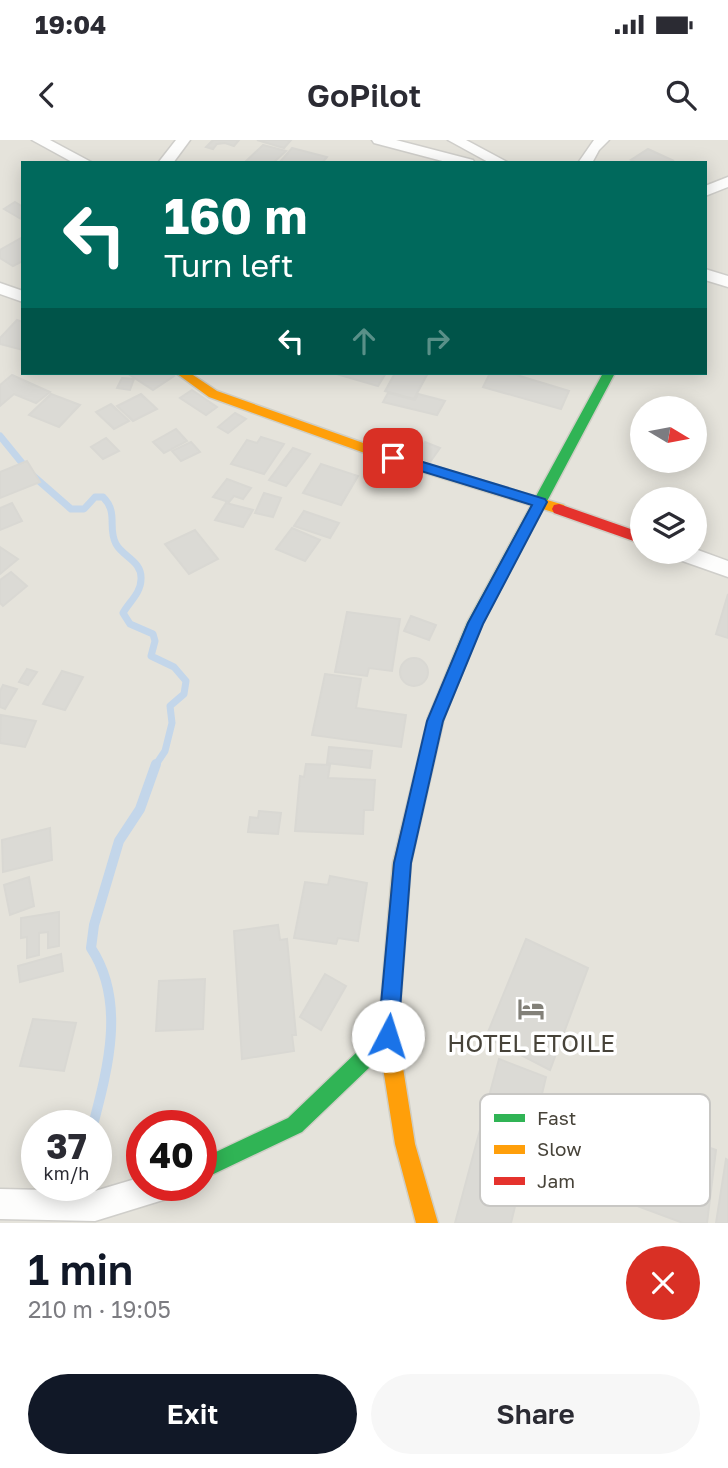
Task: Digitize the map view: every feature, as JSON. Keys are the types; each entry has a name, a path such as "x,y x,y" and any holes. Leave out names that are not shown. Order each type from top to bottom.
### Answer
{"street":[{"path":"40,140 82,161"},
{"path":"167,161 183,140"},
{"path":"379,140 460,161"},
{"path":"455,140 498,161"},
{"path":"586,161 601,140"},
{"path":"707,191 728,181"},
{"path":"707,275 728,282"},
{"path":"0,288 21,295"},
{"path":"185,375 213,394 393,458 540,502 630,534"},
{"path":"427,1223 405,1144 388,1036 402,863 435,721 475,623 608,375"},
{"path":"707,561 728,569"},
{"path":"217,1162 295,1125 388,1036"},
{"path":"0,1204 95,1206 126,1197"}],"shaded area":[{"path":"0,140 728,140 728,1223 0,1223"}],"building":[{"path":"213,140 239,140 234,146 225,143 217,144 213,149 206,147"},
{"path":"257,140 291,140 284,148"},
{"path":"263,145 286,151 275,161 246,161"},
{"path":"292,148 327,157 324,161 281,161"},
{"path":"648,149 674,161 633,161 631,160"},
{"path":"15,202 21,206 21,219 4,209"},
{"path":"21,238 21,262 13,266 0,258 0,250"},
{"path":"17,320 21,321 21,349 0,344 0,338"},
{"path":"12,375 50,392 36,403 14,394 0,406 0,385"},
{"path":"130,375 174,376 153,390"},
{"path":"340,375 385,375 378,386"},
{"path":"394,375 427,375 414,399 385,391"},
{"path":"489,375 517,375 569,391 561,409 483,387"},
{"path":"122,378 134,379 130,390 117,388"},
{"path":"192,390 217,407 206,415 180,398"},
{"path":"388,393 415,400 418,394 445,401 437,415 383,402"},
{"path":"51,394 80,405 59,427 29,415"},
{"path":"141,394 157,409 133,421 117,406"},
{"path":"111,404 129,421 114,429 96,412"},
{"path":"235,413 246,419 228,433 218,427"},
{"path":"176,429 187,441 164,453 153,442"},
{"path":"261,437 284,444 264,474 231,464 247,440 257,443"},
{"path":"106,438 119,451 103,459 91,447"},
{"path":"191,442 200,452 181,461 172,451"},
{"path":"425,442 440,448 430,462 415,456"},
{"path":"293,448 310,454 286,486 269,480"},
{"path":"27,461 40,482 0,498 0,472"},
{"path":"321,464 358,476 341,505 303,493"},
{"path":"227,479 251,488 243,499 234,496 229,502 213,497"},
{"path":"264,493 281,498 273,517 255,513"},
{"path":"12,503 22,521 0,530 0,508"},
{"path":"226,503 253,510 243,527 215,520"},
{"path":"304,511 339,523 330,538 294,526"},
{"path":"292,528 320,540 305,561 276,549"},
{"path":"195,530 218,559 189,574 165,544"},
{"path":"0,547 18,559 0,574"},
{"path":"11,572 27,586 3,606 0,603 0,580"},
{"path":"728,594 728,638 716,634"},
{"path":"347,612 400,619 392,671 369,668 367,676 335,672"},
{"path":"411,616 436,625 429,640 404,631"},
{"path":"414,658 424,662 428,672 424,682 414,686 404,682 400,672 404,662"},
{"path":"27,669 37,672 28,685 19,682"},
{"path":"62,671 83,677 65,710 43,704"},
{"path":"325,674 361,679 356,708 406,715 401,747 312,735"},
{"path":"3,685 17,689 5,709 0,707 0,691"},
{"path":"1,715 36,721 25,747 0,743"},
{"path":"329,747 372,751 370,768 327,763"},
{"path":"306,764 330,765 328,778 375,780 373,810 364,810 363,834 295,831 300,776 304,777"},
{"path":"259,811 281,813 278,834 248,832 250,817 258,818"},
{"path":"50,828 52,860 3,872 2,840"},
{"path":"330,876 367,883 358,941 338,938 336,944 294,938 305,882 328,885"},
{"path":"29,877 34,906 10,915 4,885"},
{"path":"59,912 59,946 48,948 48,932 39,933 39,955 27,958 27,937 21,938 21,918"},
{"path":"278,925 280,940 287,939 296,1035 292,1035 294,1051 242,1059 234,931"},
{"path":"526,939 588,968 550,1070 486,1037"},
{"path":"61,954 63,971 20,982 18,966"},
{"path":"325,974 346,986 321,1030 300,1017"},
{"path":"205,979 203,1029 156,1031 159,981"},
{"path":"33,1019 76,1023 64,1071 20,1066"},
{"path":"499,1059 546,1077 542,1094 490,1094"},
{"path":"480,1130 480,1206 515,1206 511,1223 455,1223"},
{"path":"710,1148 716,1150 710,1199"},
{"path":"726,1159 728,1223 716,1223"},
{"path":"637,1206 709,1206 707,1223 683,1223"}],"waterway":[{"path":"0,436 31,474 71,509 84,509 95,497 103,497 111,509 112,532 116,544 135,563 141,579 139,589 123,613 130,624 153,634 155,641 151,656 174,667 186,681 184,694 170,706 172,723 165,751 156,765"},
{"path":"97,1110 108,1058 111,1012 102,968 91,948 94,925 119,841 140,809 156,765"}],"traffic: fast":[{"path":"436,718 475,623 608,375"},
{"path":"217,1162 295,1125 388,1036"}],"traffic: slow":[{"path":"185,375 213,394 392,458 559,509"},
{"path":"427,1223 405,1144 388,1036 402,863 436,718"}],"traffic: jam":[{"path":"559,509 630,535"}],"place":[{"name":"HOTEL ETOILE","path":"531,1009"}],"route":[{"path":"388,1036 402,863 435,721 475,623 540,502 393,458"}]}
